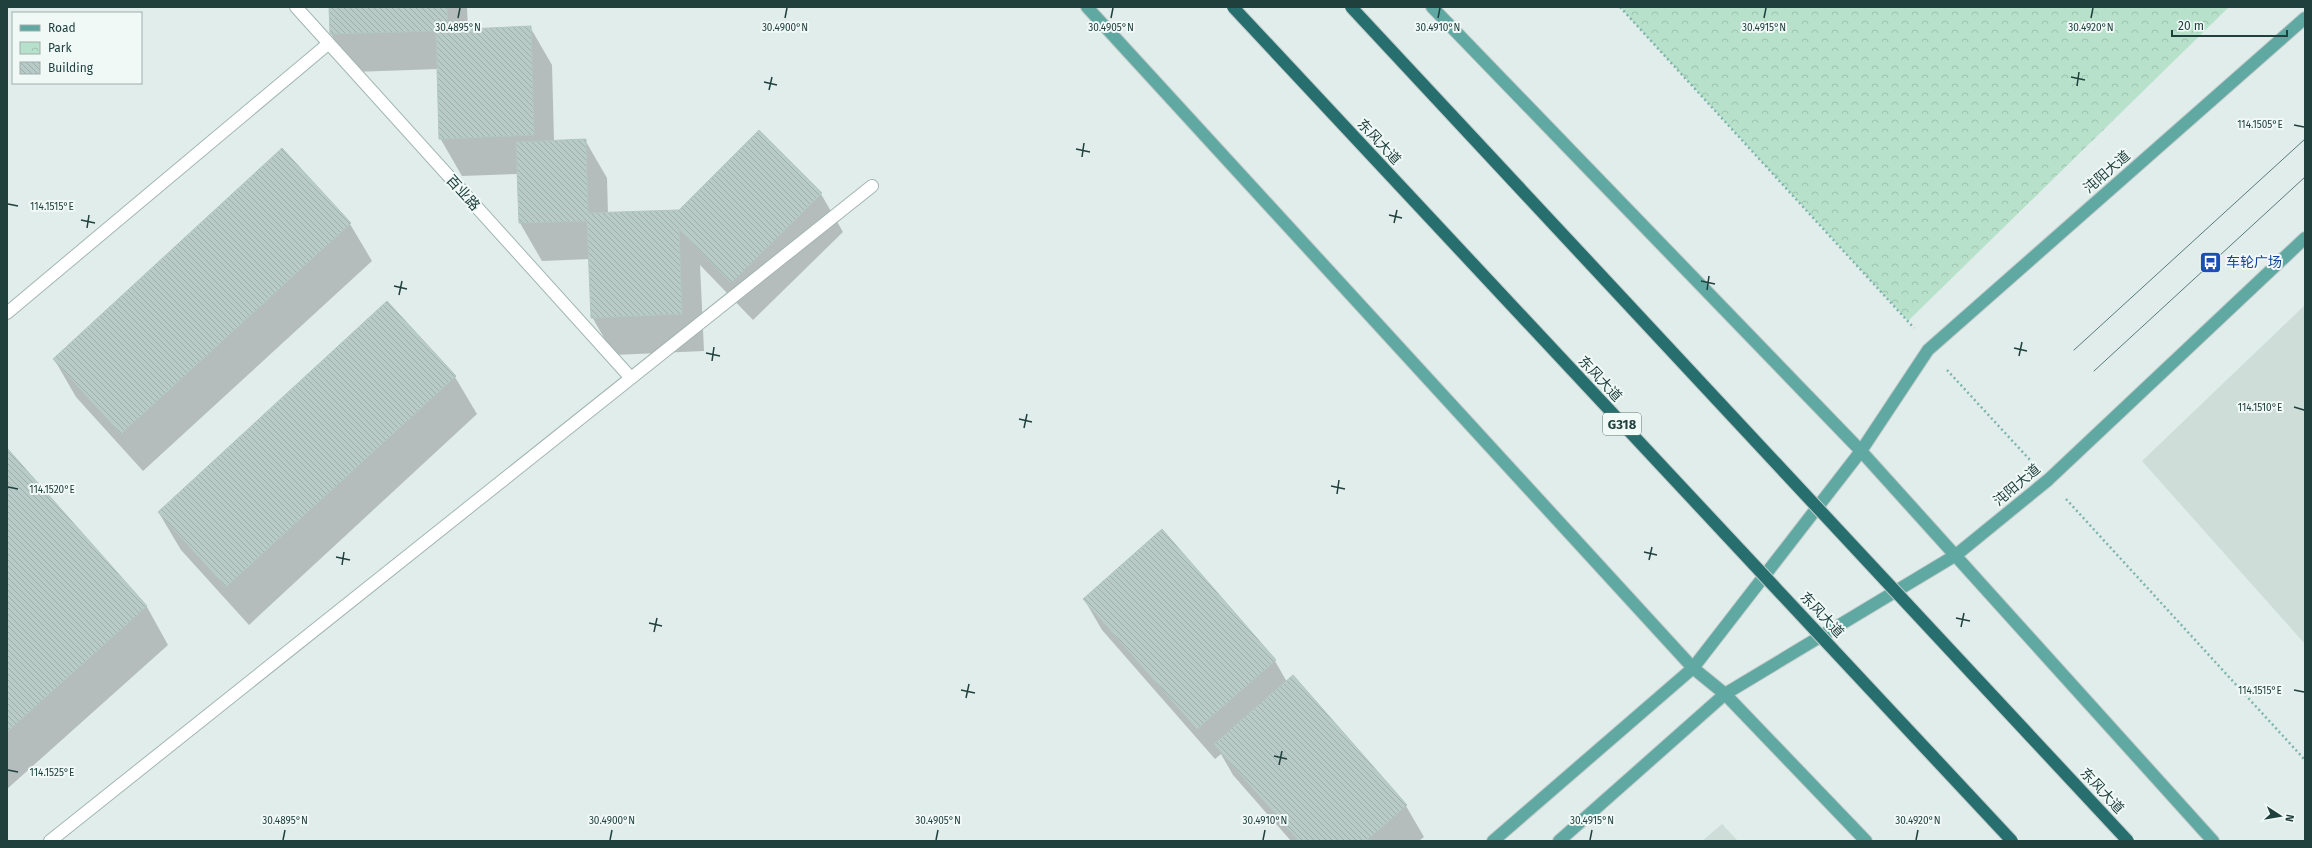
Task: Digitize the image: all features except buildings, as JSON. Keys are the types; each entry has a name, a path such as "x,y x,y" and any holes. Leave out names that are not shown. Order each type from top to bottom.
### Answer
{"highway":[{"name":"东风大道","path":"1233,7 2012,841"},
{"name":"东风大道","path":"1351,7 2128,841"}],"main road":[{"path":"1087,7 1693,668 1725,694 1866,841"},
{"path":"1432,7 1861,451 2213,841"},
{"name":"沌阳大道","path":"1493,841 1693,668 1861,451 1928,350 2305,18"},
{"name":"沌阳大道","path":"1559,841 1725,694 1956,555 2048,480 2305,238"}],"street":[{"name":"百业路","path":"296,7 632,378"},
{"path":"7,313 328,44"},
{"path":"50,841 872,186"}],"path":[{"path":"1620,7 1908,321 1928,350 2305,760"}],"shaded area":[{"path":"2305,305 2305,644 2142,461"},
{"path":"1722,824 1738,841 1702,841"}],"green space":[{"path":"1620,7 2229,7 1908,321"}],"tram line":[{"path":"2074,350 2305,139"},
{"path":"2094,371 2305,177"}],"place":[{"name":"车轮广场","path":"2211,262"}]}
